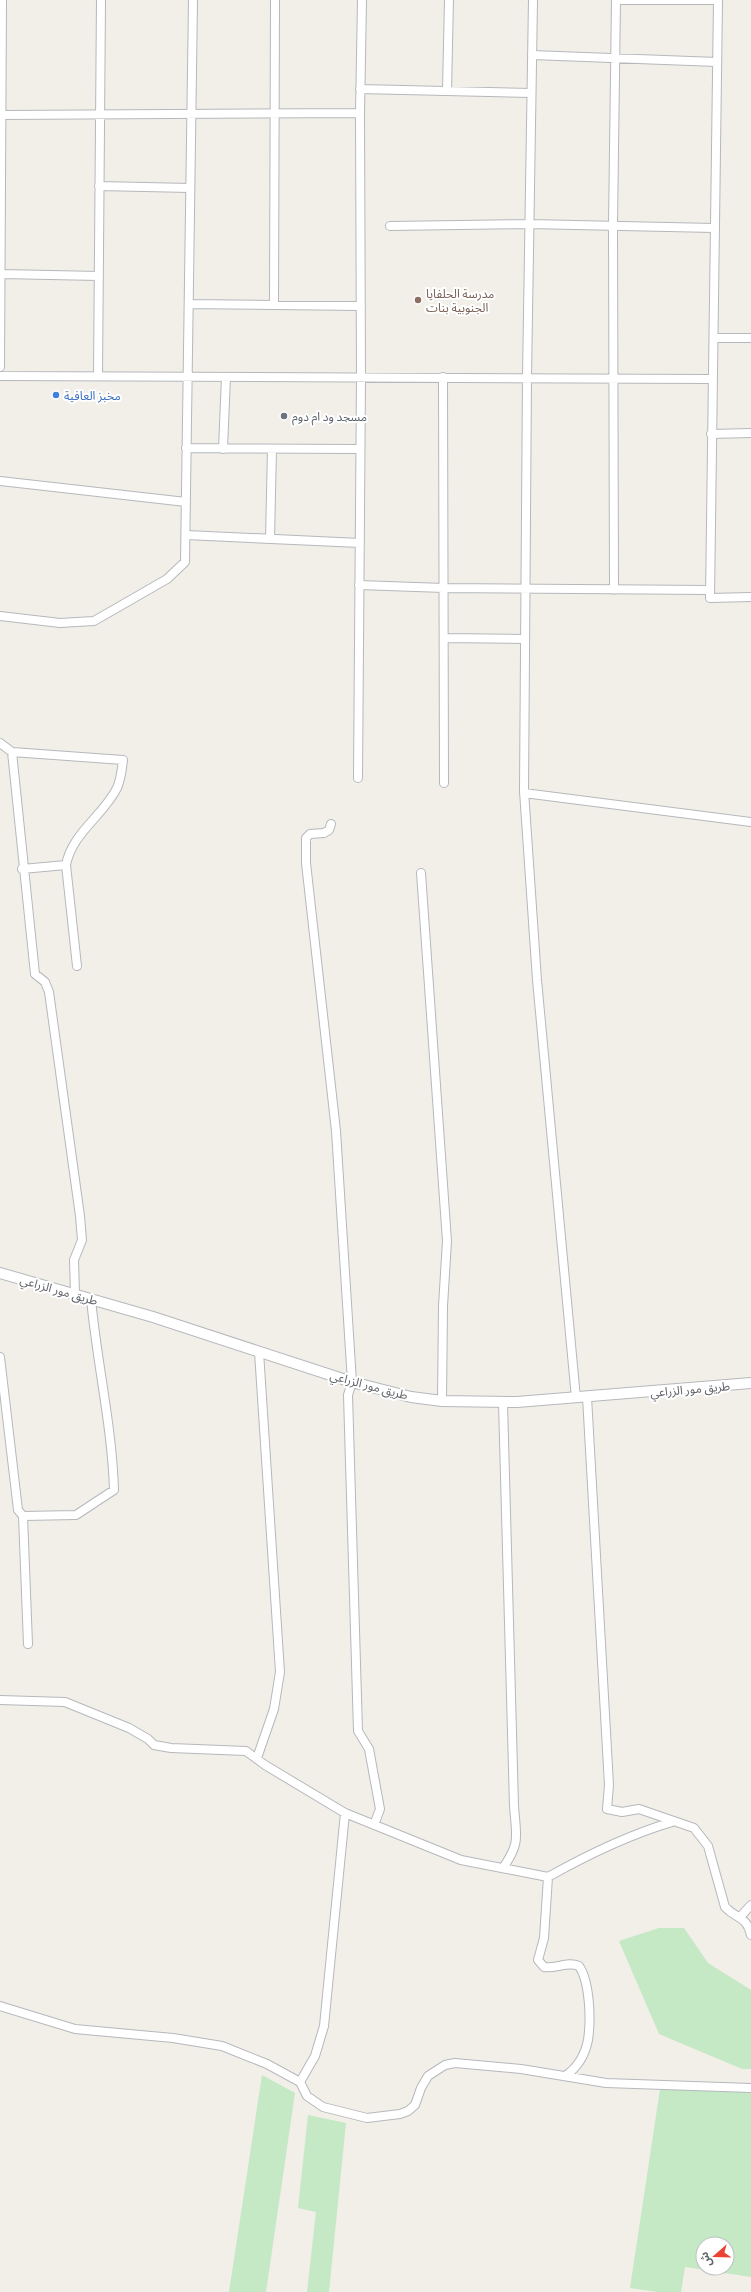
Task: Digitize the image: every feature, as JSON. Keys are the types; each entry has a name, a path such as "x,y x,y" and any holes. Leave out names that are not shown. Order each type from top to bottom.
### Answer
{"street":[{"path":"0,367 2,0"},
{"path":"98,376 101,0"},
{"path":"0,616 60,622 94,621 103,618 167,579 185,562 193,0"},
{"path":"274,305 275,0"},
{"path":"358,778 361,377 360,89 362,0"},
{"path":"447,91 449,0"},
{"path":"533,0 527,377 524,793 537,980 576,1398"},
{"path":"614,590 613,225 614,57 616,0 718,0 710,598 751,597"},
{"path":"532,55 717,62"},
{"path":"360,89 531,93"},
{"path":"1,115 100,113 360,113"},
{"path":"99,186 190,188"},
{"path":"390,226 529,224 714,228"},
{"path":"1,274 99,276"},
{"path":"189,304 361,306"},
{"path":"714,338 751,338"},
{"path":"0,376 527,377 614,380 712,379"},
{"path":"223,449 226,377"},
{"path":"443,377 444,783"},
{"path":"711,434 751,433"},
{"path":"186,448 360,449"},
{"path":"270,539 272,449"},
{"path":"0,481 186,502"},
{"path":"186,535 360,543"},
{"path":"359,585 444,588 710,590"},
{"path":"444,638 525,639"},
{"path":"0,743 12,752 123,760 117,789 81,832 68,856 66,865 76,966"},
{"path":"12,752 22,869 35,974 45,982 49,992 80,1216 82,1240 74,1260 75,1294"},
{"path":"524,793 751,822"},
{"path":"331,824 329,830 324,833 310,834 306,838 306,863 336,1131 352,1382 348,1395 358,1731 369,1749 380,1809 374,1825"},
{"path":"22,869 66,865"},
{"path":"421,873 447,1241 443,1306 442,1401"},
{"name":"طريق مور الزراعي","path":"0,1273 91,1298 352,1382 411,1397 442,1401 503,1403 751,1383"},
{"path":"23,1516 76,1515 114,1490 113,1459 102,1390 91,1298"},
{"path":"257,1758 274,1709 280,1672 259,1352"},
{"path":"0,1357 18,1510 23,1516 28,1644"},
{"path":"587,1397 609,1785 607,1809 622,1812 639,1809 652,1812 672,1822"},
{"path":"503,1403 514,1806 517,1841 515,1851 504,1868"},
{"path":"0,1700 66,1702 129,1728 148,1739 154,1745 171,1748 242,1750 257,1758 265,1766 345,1813 461,1860 548,1877 592,1852 636,1833 672,1822 684,1823 694,1828 708,1846 725,1907 729,1912 741,1916 749,1927 751,1935"},
{"path":"300,2082 315,2056 324,2026 345,1813"},
{"path":"548,1877 544,1938 538,1960 544,1967 550,1968 568,1964 579,1966 587,1986 589,2004 588,2040 575,2069 565,2076"},
{"path":"741,1916 751,1905"},
{"path":"0,2006 75,2029 173,2038 222,2046 267,2064 300,2082 307,2096 322,2107 368,2118 408,2111 415,2105 421,2088 428,2076 445,2065 465,2062 606,2083 751,2088"}],"green space":[{"path":"659,1928 684,1928 708,1963 751,1990 751,2069 742,2069 659,2034 619,1941"},
{"path":"262,2075 295,2093 266,2292 229,2292"},
{"path":"660,2089 751,2092 751,2277 735,2275 735,2236 695,2236 695,2269 685,2267 681,2292 657,2292 630,2288"},
{"path":"308,2115 346,2123 329,2292 307,2292 316,2212 298,2208"}],"place":[{"name":"مدرسة الحلفايا الجنوبية بنات","path":"418,300"},
{"name":"مخبز العافية","path":"56,395"},
{"name":"مسجد ود ام دوم","path":"284,416"}]}
